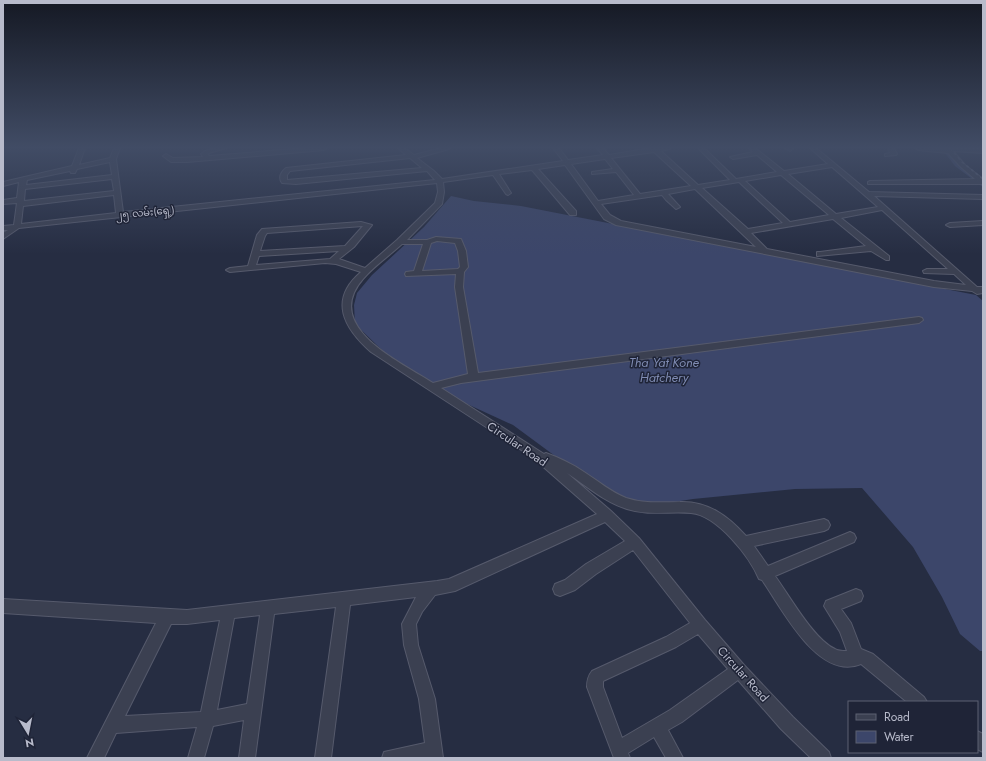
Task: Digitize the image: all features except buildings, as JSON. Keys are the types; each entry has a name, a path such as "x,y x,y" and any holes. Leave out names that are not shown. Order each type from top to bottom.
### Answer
{"street":[{"path":"3,237 17,226 24,184"},
{"path":"23,187 56,184"},
{"path":"116,184 120,214"},
{"name":"၂၅ လမ်း(ရှေ့)","path":"3,228 120,214 416,184"},
{"name":"Circular Road","path":"440,184 441,192 438,204 400,242 352,286 347,297 349,324 358,337 374,350 536,454 607,515 635,542 700,625 739,670 787,723 823,758"},
{"path":"502,184 508,193"},
{"path":"547,184 573,213"},
{"path":"582,184 608,218 620,223 765,252 980,290"},
{"path":"628,184 638,196"},
{"path":"691,184 746,232 765,252"},
{"path":"597,203 716,184"},
{"path":"742,184 788,224"},
{"path":"796,184 886,258"},
{"path":"855,184 956,272 980,290 983,296"},
{"path":"664,192 668,199 676,207"},
{"path":"3,202 21,202 117,194"},
{"path":"868,194 983,197"},
{"path":"746,232 884,208"},
{"path":"950,224 983,223"},
{"path":"251,268 261,235 265,231 361,224 368,225 351,245 334,259 337,262"},
{"path":"400,242 428,242 436,239 458,241 462,251 464,267 460,271 459,287 474,378"},
{"path":"418,273 428,242"},
{"path":"254,254 346,248"},
{"path":"820,254 873,248"},
{"path":"230,270 325,261 337,262 367,271"},
{"path":"409,274 460,271"},
{"path":"927,271 956,272"},
{"path":"432,386 474,378 919,320"},
{"path":"536,454 565,466 609,495 627,504 646,508 683,506 705,510 722,520 742,543 808,634 828,654 834,657 858,658 861,656 872,662 918,701"},
{"path":"3,606 187,617 431,589 450,586 607,515"},
{"path":"742,543 824,525"},
{"path":"764,574 850,538"},
{"path":"560,589 570,585 591,569 635,542"},
{"path":"390,758 434,753 427,699 411,645 409,624 417,607 431,589"},
{"path":"856,596 831,606 846,628 858,658"},
{"path":"323,758 344,598"},
{"path":"247,758 268,608"},
{"path":"196,758 207,719 228,613"},
{"path":"94,758 116,725 165,621 167,618 171,617"},
{"path":"700,625 679,638 597,676 595,679 596,687 620,754 739,670"},
{"path":"116,725 140,722 207,719 253,711"},
{"path":"658,728 675,758"}],"water":[{"name":"Tha Yat Kone Hatchery","path":"451,196 474,201 521,206 976,295 983,301 983,651 980,651 960,634 942,597 913,547 862,488 795,489 693,499 642,507 618,496 574,470 513,425 454,398 413,374 384,352 355,324 354,305 357,293 372,275 424,227"}]}
